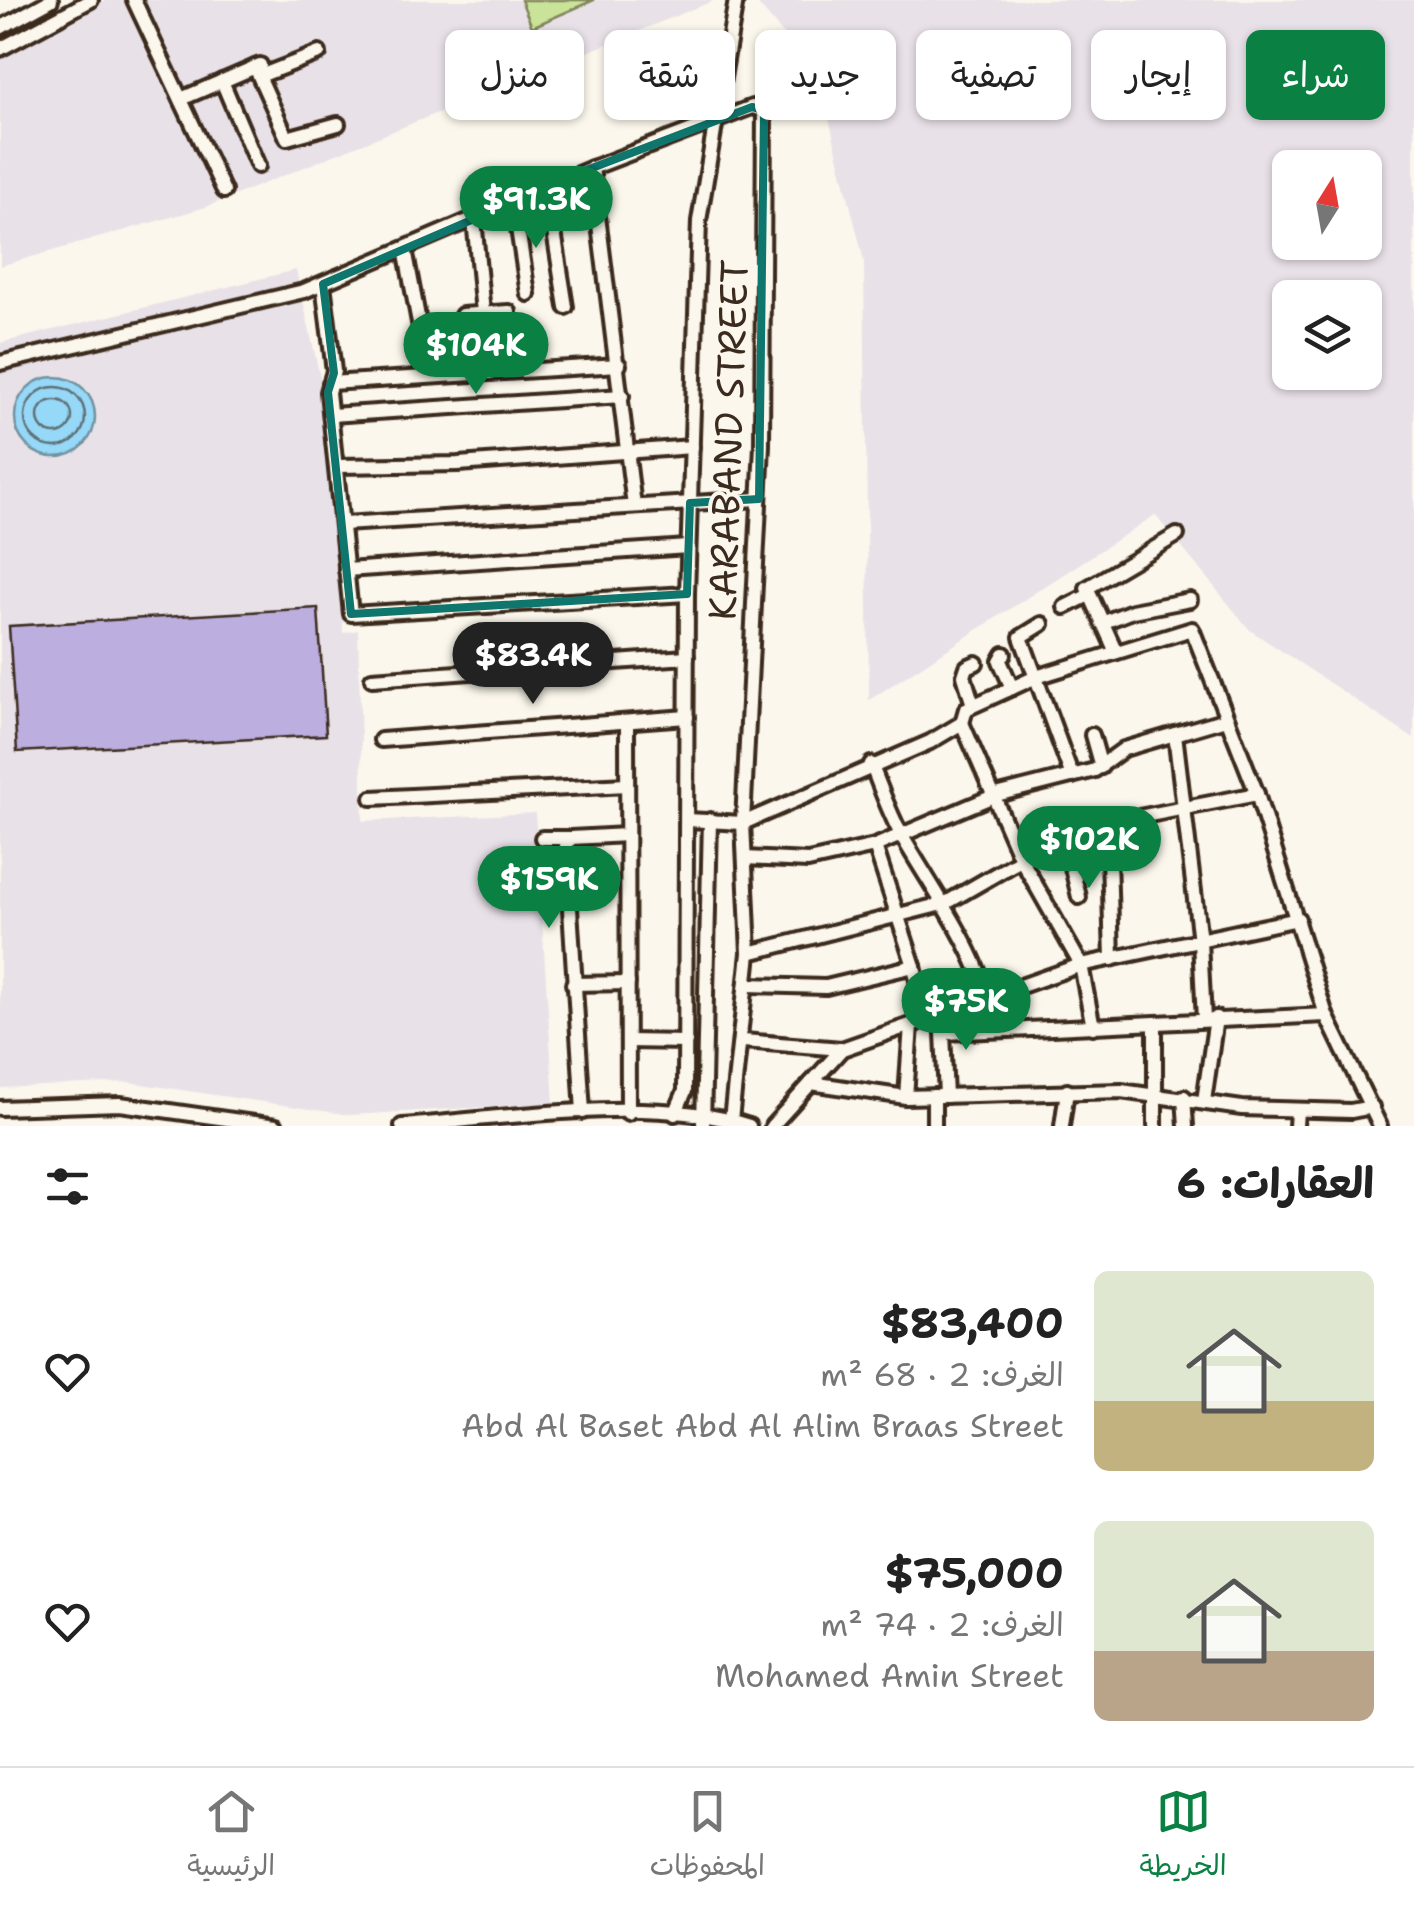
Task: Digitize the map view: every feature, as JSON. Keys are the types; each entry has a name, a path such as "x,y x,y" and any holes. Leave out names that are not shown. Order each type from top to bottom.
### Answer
{"street":[{"path":"20,40 7,25 51,0"},
{"path":"0,49 91,0"},
{"path":"134,0 224,191"},
{"path":"732,30 736,0"},
{"path":"180,99 258,69 319,53"},
{"path":"258,69 287,138 338,124"},
{"path":"222,81 258,166"},
{"name":"KARABAND STREET","path":"730,1120 743,1040 749,954 743,822 759,499 767,115 752,107 735,113"},
{"path":"0,363 74,349 323,284 592,168 717,120"},
{"path":"674,1114 685,1091 687,594 700,221 717,120"},
{"path":"592,168 634,506"},
{"path":"547,188 566,307"},
{"path":"514,202 528,294"},
{"path":"474,219 484,314"},
{"path":"405,249 422,338"},
{"path":"323,284 334,371 330,383 349,612 687,594"},
{"path":"462,316 510,312"},
{"path":"330,383 619,365"},
{"path":"332,415 622,396"},
{"path":"338,466 458,464 692,447"},
{"path":"344,524 759,499"},
{"path":"1116,652 1088,595 1089,586 1178,535"},
{"path":"346,570 688,547"},
{"path":"1065,607 1088,595"},
{"path":"1102,623 1132,611 1190,600"},
{"path":"1042,624 1021,636 1072,776"},
{"path":"1093,1027 1081,965 1021,859 962,722 965,709 1036,677 1190,628 1257,794 1326,1015 1380,1126"},
{"path":"1004,654 1000,661 1012,688"},
{"path":"372,679 687,656"},
{"path":"973,705 964,676 967,667 976,663"},
{"path":"381,740 687,717"},
{"path":"745,858 808,861 875,846 996,795 1101,767 1124,749 1226,719"},
{"path":"626,722 628,1113"},
{"path":"687,820 743,822 930,742 962,722"},
{"path":"1174,734 1210,1019 1204,1101"},
{"path":"1092,736 1101,767"},
{"path":"871,764 901,834 946,902 988,995 994,1030"},
{"path":"372,798 627,785"},
{"path":"749,954 946,902 1021,859 1108,822 1257,794"},
{"path":"703,1121 710,820"},
{"path":"1108,822 1112,959"},
{"path":"542,838 627,835"},
{"path":"571,838 566,846 583,1112"},
{"path":"1065,838 1079,897"},
{"path":"875,846 914,966 925,1019"},
{"path":"743,1040 842,1049 1081,965 1298,919"},
{"path":"747,985 826,986 914,966"},
{"path":"573,984 628,982"},
{"path":"934,1126 940,1096 942,1012"},
{"path":"944,1033 1326,1015"},
{"path":"1155,1126 1156,1024"},
{"path":"906,1096 911,1025"},
{"path":"628,1041 686,1042"},
{"path":"772,1126 842,1049"},
{"path":"811,1083 906,1096 1067,1091 1154,1093 1242,1108 1372,1106"},
{"path":"1062,1126 1067,1091"},
{"path":"1184,1097 1186,1126"},
{"path":"0,1108 97,1102 161,1109 208,1121 276,1126"},
{"path":"160,1126 161,1109"},
{"path":"1296,1126 1297,1110"},
{"path":"402,1126 583,1112 628,1113 652,1120 674,1114 749,1126"}],"highlighted area":[{"path":"752,107 764,110 759,499 690,503 687,594 351,614 328,392 334,373 323,284 592,168"}],"shaded area":[{"path":"105,0 715,0 641,30 604,30 604,45 584,53 584,30 445,30 445,110 206,207 0,266 0,54"},
{"path":"754,0 1414,0 1414,739 1250,630 1155,515 869,700 864,261 829,120 896,120 896,30 780,30"},
{"path":"296,270 340,466 343,633 358,630 363,821 535,813 554,1103 350,1115 128,1082 0,1088 0,343"}],"green space":[{"path":"521,0 594,0 532,27"}],"water":[{"path":"55,377 70,380 83,389 92,402 92,432 83,445 70,454 55,457 40,454 27,445 18,432 15,417 18,402 27,389 40,380"}],"building":[{"path":"318,608 326,735 17,752 9,626"}]}
